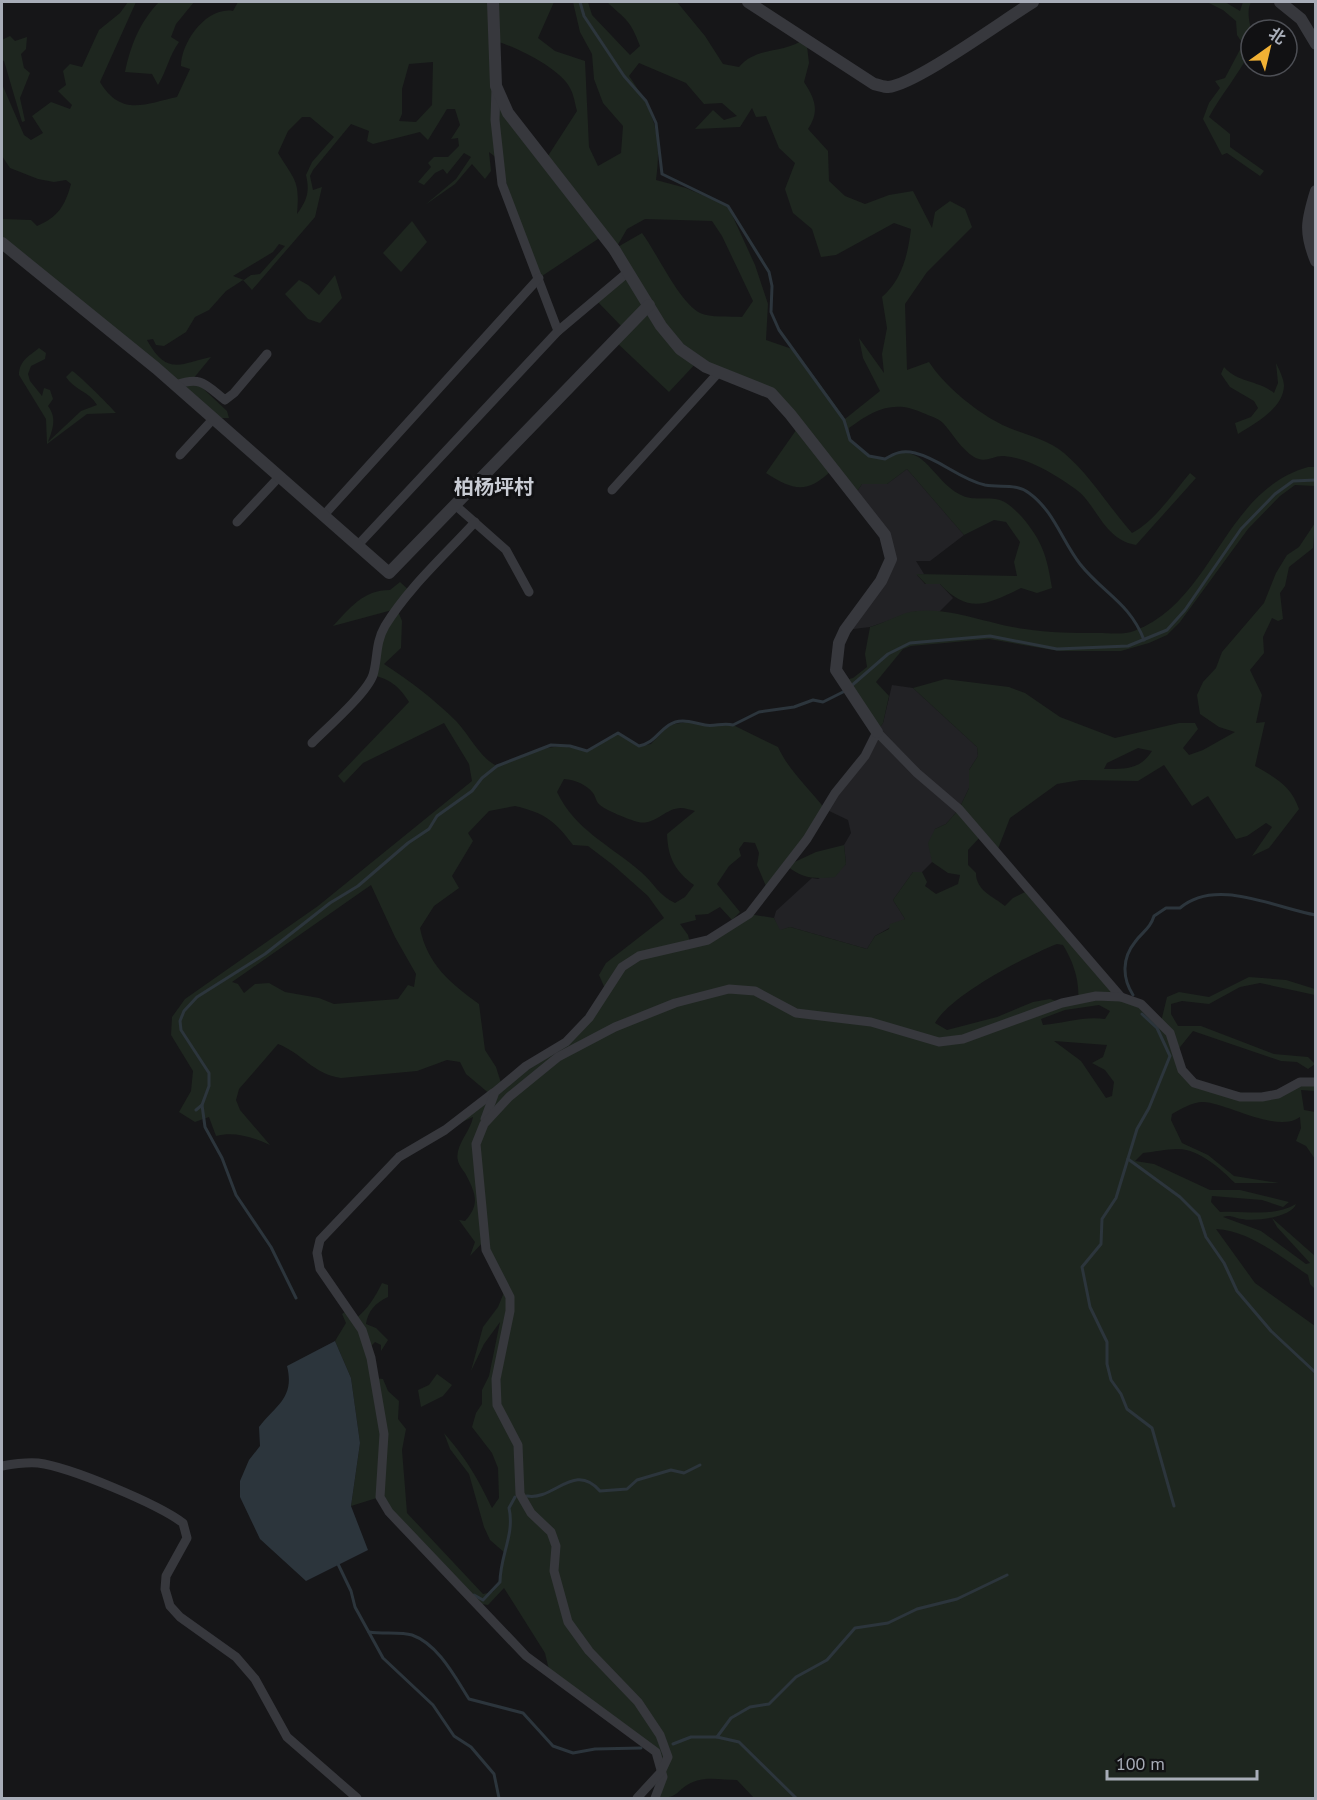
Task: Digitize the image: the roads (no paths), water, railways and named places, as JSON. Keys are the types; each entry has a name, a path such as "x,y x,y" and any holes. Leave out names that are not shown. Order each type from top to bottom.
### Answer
{"street":[{"path":"493,2 495,120 502,184 558,331"},
{"path":"748,2 874,84 889,87 907,81 939,63 1033,2"},
{"path":"1280,2 1301,19 1316,44"},
{"path":"496,86 508,113 614,249 680,349 706,367 771,393 885,536 891,559 881,581 845,630 839,643 836,670 877,732 917,773 959,809 1121,997"},
{"path":"1316,191 1307,239 1316,261"},
{"path":"2,243 176,385 389,573 649,305"},
{"path":"358,545 558,331 628,272"},
{"path":"324,515 539,278"},
{"path":"176,385 192,379 203,382 225,400 234,393 267,354"},
{"path":"612,490 719,372"},
{"path":"180,455 214,418"},
{"path":"237,522 280,476"},
{"path":"455,505 506,550 529,592"},
{"path":"312,743 356,698 373,675 375,653 383,628 397,609 475,522"},
{"path":"656,1798 663,1777 656,1752 526,1656 389,1512 380,1497 384,1434 371,1358 362,1330 320,1269 317,1253 320,1240 399,1157 445,1130 526,1066 566,1042 589,1018 622,967 639,956 708,940 748,914 807,839 835,794 865,756 877,732"},
{"path":"484,1124 509,1097 558,1057 646,1012 729,989 755,991 796,1013 871,1022 939,1042 963,1038 1062,1004 1096,996 1121,997 1141,1004 1170,1033 1182,1070 1194,1083 1240,1097 1262,1097 1278,1094 1300,1082 1316,1082"},
{"path":"495,1092 476,1144 485,1224 484,1240 498,1278 510,1298 507,1331 496,1379 497,1405 518,1445 520,1494 531,1513 551,1532 556,1546 554,1571 568,1622 590,1651 638,1702 660,1735 668,1757 661,1772 638,1798"},
{"path":"2,1466 34,1463 57,1467 128,1496 183,1523 187,1539 165,1582 170,1606 180,1617 236,1657 255,1679 287,1737 357,1798"}],"waterway":[{"path":"580,2 584,16 624,76 646,101 656,123 662,174 728,206 769,272 772,286 771,312 779,330 844,420 850,440 869,456 885,459 899,453 915,453 976,482 991,486 1014,487 1029,493 1045,508 1080,564 1124,607 1144,640"},
{"path":"850,687 888,654 910,643 990,636 1057,649 1128,646 1167,630 1185,610 1241,529 1275,494 1293,481 1316,480"},
{"path":"196,1110 202,1105 209,1086 209,1073 181,1030 180,1021 184,1011 197,997 265,954 330,903 358,886 408,843 429,829 437,816 472,791 482,778 497,766 551,745 570,746 587,751 618,733 639,746 648,743 669,725 678,721 733,725 759,712 794,707 813,700 823,702 845,691"},
{"path":"1133,995 1125,975 1128,955 1154,916 1166,908 1180,908 1194,899 1211,895 1228,895 1246,897 1316,915"},
{"path":"1142,1014 1157,1028 1170,1056 1149,1108 1137,1129 1116,1198 1102,1219 1101,1244 1082,1267 1090,1307 1107,1342 1107,1364 1111,1380 1121,1394 1127,1409 1152,1428 1174,1506"},
{"path":"202,1105 205,1127 222,1158 236,1195 271,1247 296,1298"},
{"path":"1128,1159 1180,1197 1199,1216 1206,1237 1224,1263 1237,1291 1271,1331 1316,1373"},
{"path":"527,1496 537,1496 564,1484 581,1480 591,1483 600,1491 627,1489 637,1480 671,1470 684,1473 700,1465"},
{"path":"474,1595 483,1600 500,1582 509,1536 509,1508 515,1497"},
{"path":"338,1564 351,1591 355,1607 383,1658 433,1705 454,1736 471,1747 494,1774 499,1798"},
{"path":"717,1737 731,1718 750,1707 769,1704 796,1677 827,1660 855,1628 888,1623 917,1609 957,1599 1007,1575"},
{"path":"369,1632 408,1634 421,1639 438,1653 469,1699 523,1713 553,1746 573,1753 595,1749 641,1748"},
{"path":"673,1744 691,1737 717,1737 739,1742 796,1798"}],"district":[{"name":"柏杨坪村","path":"494,487"}]}
